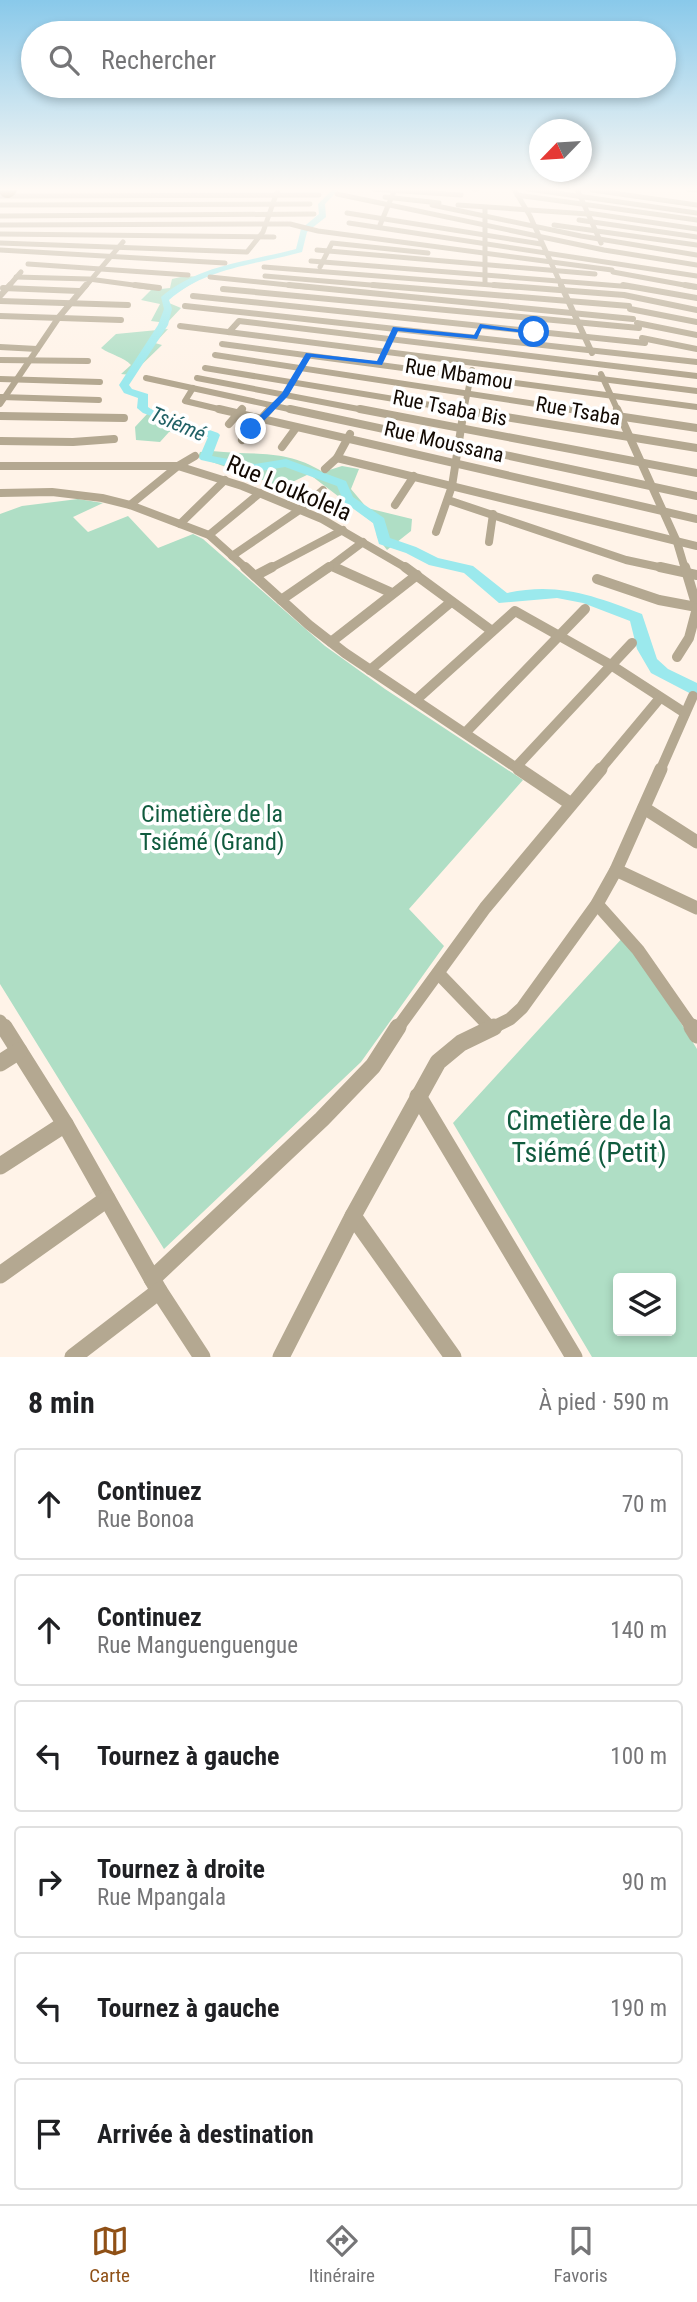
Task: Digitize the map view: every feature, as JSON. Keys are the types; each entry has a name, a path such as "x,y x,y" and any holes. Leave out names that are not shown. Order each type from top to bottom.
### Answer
{"street":[{"path":"34,252 28,264 4,288 0,299 128,305"},
{"path":"39,252 225,263"},
{"path":"1,399 79,291 115,252"},
{"path":"229,424 267,378 328,252"},
{"path":"331,252 362,256 467,252"},
{"path":"242,440 285,395 309,355 348,275 363,252"},
{"path":"422,252 486,265 614,273"},
{"path":"436,532 452,486 454,462 483,315 486,252"},
{"path":"488,252 697,287"},
{"path":"545,252 662,512 693,574 697,607 689,638 677,657"},
{"path":"552,252 694,264"},
{"path":"594,252 696,277 694,264 687,253"},
{"path":"682,252 697,255"},
{"path":"325,468 337,458 349,438 428,253"},
{"path":"606,255 649,356"},
{"path":"311,261 618,284 697,298"},
{"path":"28,264 188,275"},
{"path":"264,267 624,295 697,310"},
{"path":"231,273 342,291 573,313 697,335"},
{"path":"16,277 89,279 159,288"},
{"path":"210,277 311,284 345,283 629,307 697,322"},
{"path":"4,288 79,291"},
{"path":"223,289 577,323 636,323"},
{"path":"193,296 585,337 643,340 697,349"},
{"path":"185,306 697,362"},
{"path":"0,316 121,320"},
{"path":"192,387 239,321 697,376"},
{"path":"180,326 697,391"},
{"path":"222,345 380,363 697,407"},
{"path":"0,347 37,349"},
{"name":"Rue Mbamou","path":"215,355 697,428"},
{"path":"0,360 88,360"},
{"name":"Rue Tsaba","path":"205,369 697,448"},
{"path":"146,378 697,496"},
{"name":"Rue Tsaba Bis","path":"197,378 697,473"},
{"path":"0,379 100,382"},
{"name":"Rue Moussana","path":"192,387 185,398 187,401 697,519"},
{"path":"1,399 99,400"},
{"path":"0,416 124,418"},
{"path":"282,447 296,428"},
{"path":"0,441 73,442 114,439"},
{"path":"130,505 195,456"},
{"path":"337,458 697,546"},
{"name":"Rue Loukolela","path":"0,466 178,467 225,480 301,509 343,530 416,575 492,631"},
{"path":"395,505 414,476"},
{"path":"180,524 225,480"},
{"path":"232,556 301,509 323,490"},
{"path":"0,493 52,492 102,498 130,505 209,535 331,642 571,804"},
{"path":"209,535 260,493"},
{"path":"448,500 625,559 693,574"},
{"path":"489,542 493,514"},
{"path":"255,576 343,530"},
{"path":"281,600 363,542"},
{"path":"331,566 392,593"},
{"path":"331,642 416,575"},
{"path":"597,579 659,600 697,607"},
{"path":"370,670 451,602"},
{"path":"467,732 585,609"},
{"path":"416,700 515,611 611,665 685,713"},
{"path":"517,766 632,643"},
{"path":"281,1357 418,1096 447,1053 510,1019 522,1008 597,904 616,870 693,696"},
{"path":"74,1357 155,1285 350,1093 373,1066 407,1014 485,908 660,698"},
{"path":"644,808 697,842"},
{"path":"616,870 697,908"},
{"path":"597,904 645,956 697,1035"},
{"path":"439,974 491,1028"},
{"path":"0,1021 65,1124 155,1285 202,1357"},
{"path":"0,1063 19,1051"},
{"path":"418,1096 575,1357"},
{"path":"0,1166 65,1124"},
{"path":"0,1275 107,1199"},
{"path":"353,1216 453,1357"}],"green space":[{"path":"185,276 203,277 168,298 169,303 181,308 167,323 151,321 160,304 141,300 151,290 170,288 172,279"},
{"path":"168,329 155,343 162,345 131,375 121,374 131,365 128,362 101,348 116,334"},
{"path":"148,413 210,431 208,437 169,432 160,442 136,440 135,427"},
{"path":"200,452 282,456 309,464 323,472 342,466 359,469 351,489 367,508 412,519 411,531 387,550 377,537 376,525 309,474 282,487 198,457"},
{"name":"Cimetière de la Tsiémé (Grand)","path":"78,499 103,503 73,517 88,532 128,516 158,548 193,534 203,539 325,646 523,780 409,909 444,946 361,1062 164,1249 0,984 0,514 22,506"},
{"name":"Cimetière de la Tsiémé (Petit)","path":"626,934 697,1049 697,1357 592,1357 453,1123"}],"waterway":[{"name":"Tsiémé","path":"291,252 210,271 178,287 164,299 168,309 163,325 124,385 128,391 144,396 142,408 214,435 205,458 255,468 286,463 342,484 348,499 379,521 384,541 411,550 434,562 468,569 504,599 541,593 572,595 637,618 651,663 662,673 697,691"}],"route":[{"path":"251,429 285,395 309,355 380,363 396,328 477,337 480,326 534,332"}]}
